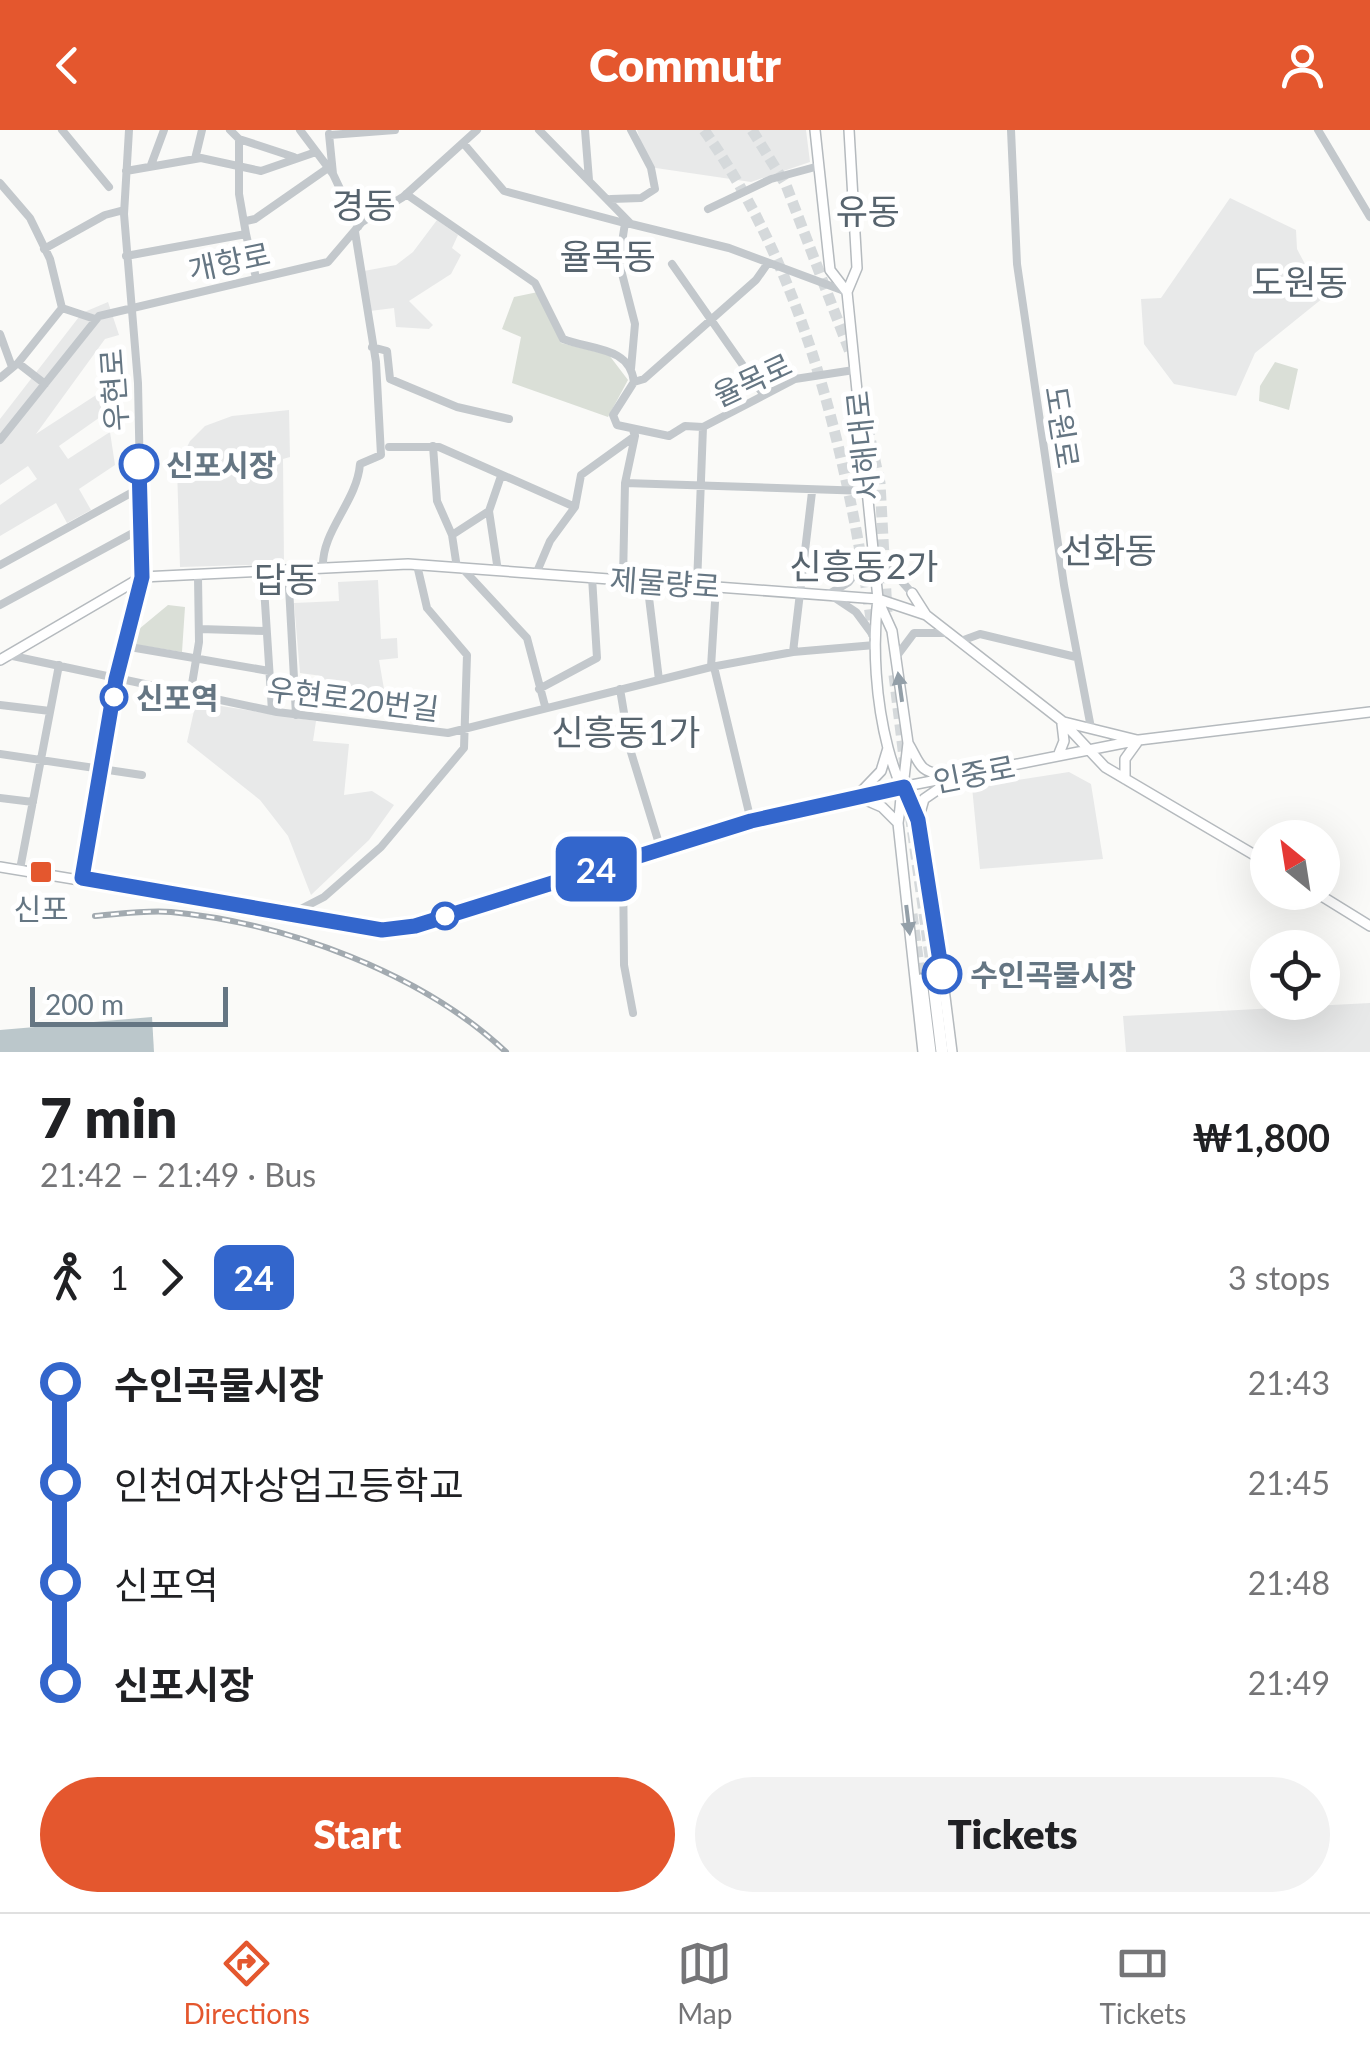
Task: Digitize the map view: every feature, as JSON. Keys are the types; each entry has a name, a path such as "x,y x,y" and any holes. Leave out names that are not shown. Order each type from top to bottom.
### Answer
{"highway":[{"path":"927,1052 927,979 942,1052"}],"main road":[{"name":"서해대로","path":"815,130 830,270 847,292"},
{"name":"서해대로","path":"849,130 857,268 847,292 878,599 874,640 888,748 918,820 952,1052"},
{"name":"제물량로","path":"142,577 417,566 878,599 926,615 1062,721 1094,749 1105,766 1250,852"},
{"path":"4,657 142,577"},
{"path":"912,592 926,615"},
{"name":"서해대로","path":"878,599 892,631 908,743 898,823 927,1052"},
{"name":"인중로","path":"0,867 293,913 370,929 415,926 751,821 856,796 1138,740 1370,712"},
{"path":"1058,756 1064,741 1062,721 1138,740 1125,760 1126,779"},
{"path":"908,743 925,773 957,776"},
{"path":"888,748 881,771 856,796 882,807 898,823"},
{"path":"918,820 924,798 957,776"},
{"path":"1340,907 1370,926"}],"street":[{"path":"62,130 109,188"},
{"name":"우현로","path":"82,878 116,679 142,577 138,383 124,210 129,130"},
{"path":"151,165 164,130"},
{"path":"195,159 202,130"},
{"path":"230,130 240,139 294,157"},
{"path":"300,130 330,171 356,229 381,455 360,464 355,489 322,549 323,568"},
{"path":"330,171 329,133 395,130"},
{"path":"539,130 611,199 629,224"},
{"path":"585,130 590,182"},
{"path":"611,199 650,194 656,189 651,168 631,130"},
{"name":"도원로","path":"1012,130 1017,264 1076,657 1091,728"},
{"path":"1318,130 1370,217"},
{"path":"468,135 504,191 729,248 847,292"},
{"name":"개항로","path":"95,320 129,308 328,262 356,229 406,194 468,135"},
{"path":"240,139 239,194 256,278"},
{"path":"126,171 195,159 240,169 273,169 294,157 316,152"},
{"path":"708,209 772,178 818,166"},
{"path":"246,220 256,219 330,171"},
{"path":"1,188 30,218 62,308"},
{"path":"406,194 535,283 563,340 616,353 631,369"},
{"path":"44,249 104,215 124,210"},
{"path":"629,224 618,262 635,324 631,369 634,382"},
{"path":"126,256 246,234"},
{"path":"634,433 612,418 634,382 644,378 756,280 768,262"},
{"path":"672,264 763,394"},
{"path":"0,440 95,320 62,308"},
{"path":"0,378 62,308"},
{"path":"0,334 15,365 45,384"},
{"path":"372,352 387,351 390,378 397,382 457,406 509,419"},
{"name":"율목로","path":"634,433 669,436 686,426 704,427 804,376 854,370"},
{"path":"697,585 704,427"},
{"path":"624,580 625,482 634,433"},
{"path":"536,574 550,541 575,507 578,483 587,468 634,433"},
{"path":"389,447 433,446 575,507"},
{"path":"433,446 437,500 460,568 528,638 544,706"},
{"path":"498,571 490,508 501,476"},
{"path":"625,482 812,492 867,491"},
{"path":"0,565 140,488"},
{"path":"793,652 812,492"},
{"path":"452,535 490,508"},
{"path":"0,605 142,528"},
{"path":"874,640 856,612 829,594 849,582 873,550 912,592"},
{"path":"293,913 324,896 381,847 464,748 467,655 428,608 417,566"},
{"path":"288,570 296,715"},
{"path":"263,572 272,711"},
{"path":"190,696 200,629 198,577"},
{"path":"540,689 597,658 592,578"},
{"path":"648,581 659,680"},
{"path":"716,586 712,667 751,821"},
{"path":"200,629 266,631"},
{"path":"896,657 914,633 950,634"},
{"path":"960,642 980,634 1076,657"},
{"name":"우현로20번길","path":"116,679 296,715 422,732 466,731 544,706 712,667 874,640"},
{"path":"124,646 269,671"},
{"path":"4,657 116,679"},
{"path":"20,869 59,665"},
{"path":"620,690 630,749 660,850"},
{"path":"0,705 50,711"},
{"path":"1062,721 1085,710"},
{"path":"0,754 142,775"},
{"path":"0,798 33,802"},
{"path":"623,861 624,965 633,1013"}],"shaded area":[{"path":"637,130 806,130 810,162 751,182 649,167"},
{"path":"1230,198 1296,230 1297,249 1323,298 1255,353 1236,396 1174,384 1144,344 1141,299 1161,298"},
{"path":"437,220 458,235 452,248 461,255 451,274 409,301 433,325 429,329 396,327 394,308 370,311 364,271 396,265 413,252"},
{"path":"538,292 561,343 609,355 628,380 608,417 512,383 521,337 502,329 514,297"},
{"path":"108,302 119,335 105,339 36,434 110,386 113,408 59,446 68,459 110,432 115,465 79,489 91,510 67,523 56,503 0,536 0,505 37,479 28,466 0,485 0,419 82,313"},
{"path":"1275,362 1298,369 1289,410 1259,401 1260,386"},
{"path":"289,410 290,457 283,459 284,564 180,567 177,467 190,441 205,426 232,416"},
{"path":"378,580 381,639 397,638 398,658 379,660 384,689 323,693 322,676 300,673 294,603 339,601 338,582"},
{"path":"168,605 185,607 182,652 132,644 133,634"},
{"path":"196,702 316,721 313,741 349,744 344,795 372,791 394,805 369,840 311,895 288,836 260,800 187,742"},
{"path":"1069,772 1091,784 1103,859 980,869 972,787"},
{"path":"1370,1003 1370,1052 1126,1052 1123,1016 1250,1009 1250,1020 1340,1020 1340,1005"},
{"path":"152,1017 154,1052 0,1052 0,1030"}],"tunnel":[{"path":"704,130 771,247 819,374 852,507 874,639"},
{"path":"752,130 786,185 851,355"},
{"path":"860,393 880,483 887,612"},
{"path":"894,675 905,766"},
{"path":"908,799 933,978"},
{"path":"912,914 921,980"}],"railway":[{"path":"95,916 171,912 260,927 305,940 350,956 434,998 506,1052"}],"bus line":[{"name":"24","path":"139,464 142,577 116,679 82,878 382,930 415,926 751,821 904,787 918,820 930,878 942,974"}],"place":[{"name":"신포시장","path":"139,464"},
{"name":"신포역","path":"114,697"},
{"name":"신포","path":"41,872"},
{"name":"수인곡물시장","path":"942,974"}],"district":[{"name":"경동","path":"364,204"},
{"name":"유동","path":"868,210"},
{"name":"율목동","path":"608,255"},
{"name":"도원동","path":"1300,281"},
{"name":"선화동","path":"1109,549"},
{"name":"신흥동2가","path":"864,565"},
{"name":"답동","path":"286,578"},
{"name":"신흥동1가","path":"626,731"}]}
